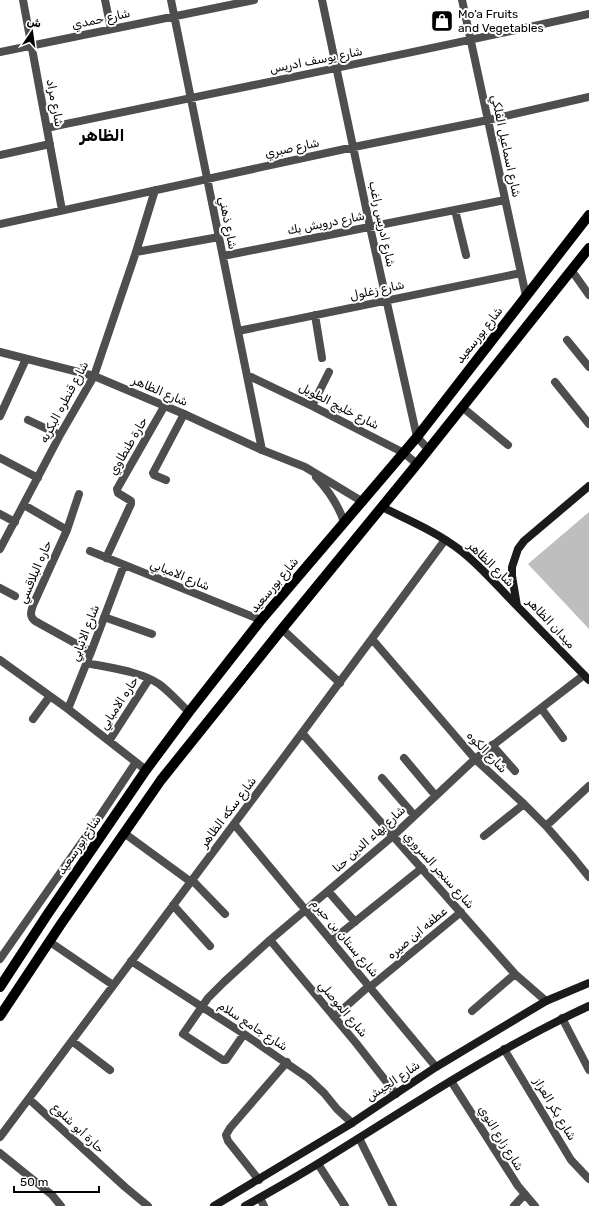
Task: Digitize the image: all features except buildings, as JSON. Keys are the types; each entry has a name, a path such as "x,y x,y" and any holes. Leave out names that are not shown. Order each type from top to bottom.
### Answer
{"main road":[{"name":"شارع بورسعيد","path":"0,987 146,770 189,712 261,620 417,437 589,215"},
{"path":"0,1016 161,780 417,464 589,248"},
{"name":"ميدان الظاهر","path":"586,678 517,606 512,576 514,558 524,541 589,486"},
{"name":"شارع الظاهر","path":"382,507 445,540 474,561 517,606"},
{"name":"شارع الجيش","path":"214,1206 352,1123 436,1067 546,1001 589,982"},
{"path":"246,1206 318,1164 504,1049 562,1018 589,1006"}],"street":[{"name":"شارع مراد","path":"23,0 62,210"},
{"path":"105,0 111,29"},
{"name":"شارع ذهني","path":"172,0 262,450"},
{"name":"شارع حمدي","path":"0,52 254,0"},
{"name":"شارع ادريس راغب","path":"322,0 370,227 417,437 428,449"},
{"name":"شارع اسماعيل الفلكي","path":"462,0 526,296"},
{"name":"شارع يوسف ادريس","path":"47,128 191,97 471,41 589,14"},
{"name":"شارع صبري","path":"0,224 207,178 488,120 589,96"},
{"path":"0,155 50,144"},
{"name":"شارع قنطره البكريه","path":"0,549 60,435 94,376 136,252 155,190"},
{"name":"شارع درويش بك","path":"223,256 505,200"},
{"path":"455,210 466,255"},
{"path":"136,252 219,237"},
{"path":"572,271 589,295"},
{"name":"شارع زغلول","path":"238,331 521,273"},
{"path":"315,315 322,358"},
{"path":"567,340 589,367"},
{"name":"شارع الظاهر","path":"0,352 94,376 184,414 262,450 305,467 363,502"},
{"path":"0,416 26,359"},
{"path":"312,406 329,372"},
{"name":"شارع خليج الطويل","path":"247,375 404,453 417,464"},
{"path":"555,382 589,424"},
{"name":"حارة طنطاوي","path":"106,558 132,504 129,499 118,493 117,489 164,406"},
{"path":"462,407 508,445"},
{"path":"166,480 154,475 153,473 184,414"},
{"path":"28,420 60,435"},
{"path":"0,458 38,478"},
{"name":"شارع الظاهر","path":"305,467 325,486 340,510 344,522"},
{"name":"حاره البلاقسي","path":"79,494 66,530 33,605 31,615 35,621 91,652"},
{"path":"24,504 66,530"},
{"path":"0,514 15,522"},
{"name":"شارع سكه الظاهر","path":"0,1137 131,960 302,734 445,540"},
{"name":"شارع الامبابي","path":"90,552 261,620"},
{"name":"شارع الانبابي","path":"68,709 124,565"},
{"path":"0,588 16,596"},
{"path":"104,617 152,634"},
{"path":"282,629 340,683"},
{"name":"شارع الكوه","path":"372,639 475,759 546,826 589,877"},
{"path":"0,660 68,709 146,770"},
{"path":"87,663 138,674 149,679 158,684 189,712"},
{"name":"شارع بهاء الدين حنا","path":"244,1034 226,1060 223,1060 183,1034 202,1006 224,982 270,940 393,836 475,759 541,708 586,678"},
{"name":"حاره الامبابي","path":"109,741 149,679"},
{"path":"33,719 50,696"},
{"path":"541,708 563,738"},
{"name":"شارع سنجر السروري","path":"302,734 515,974 546,1001"},
{"path":"492,745 515,771"},
{"path":"404,758 435,795"},
{"name":"شارع بورسعيد","path":"0,959 136,762"},
{"path":"382,778 414,815"},
{"path":"546,826 589,786"},
{"path":"484,836 524,804"},
{"name":"شارع بستان بن حيرم","path":"234,824 436,1067"},
{"path":"124,833 192,881 225,914"},
{"path":"331,941 422,868"},
{"path":"328,891 355,922"},
{"path":"173,905 210,946"},
{"name":"عطفه ابن صيره","path":"334,1016 460,912"},
{"name":"شارع الموصلي","path":"270,940 334,1016 396,1094"},
{"path":"50,942 113,985"},
{"name":"شارع جامع سلام","path":"131,960 287,1062 308,1078 324,1093 337,1109 352,1123"},
{"path":"472,1011 515,974"},
{"path":"562,1018 589,1070"},
{"path":"72,1041 110,1070"},
{"name":"شارع بكر العزاز","path":"504,1049 571,1160 589,1179"},
{"path":"259,1180 228,1141 226,1135 230,1128 287,1062"},
{"name":"شارع زارع النوي","path":"451,1081 518,1186 535,1206"},
{"name":"حارة أبو شلوع","path":"29,1099 119,1182 148,1206"},
{"path":"359,1138 393,1206"},
{"path":"0,1154 52,1195 61,1206"},
{"path":"318,1164 345,1206"},
{"path":"514,1206 524,1194"},
{"path":"260,1198 264,1206"}],"place":[{"name":"Mo’a Fruits and Vegetables","path":"442,21"}],"district":[{"name":"الظاهر","path":"102,135"}]}
